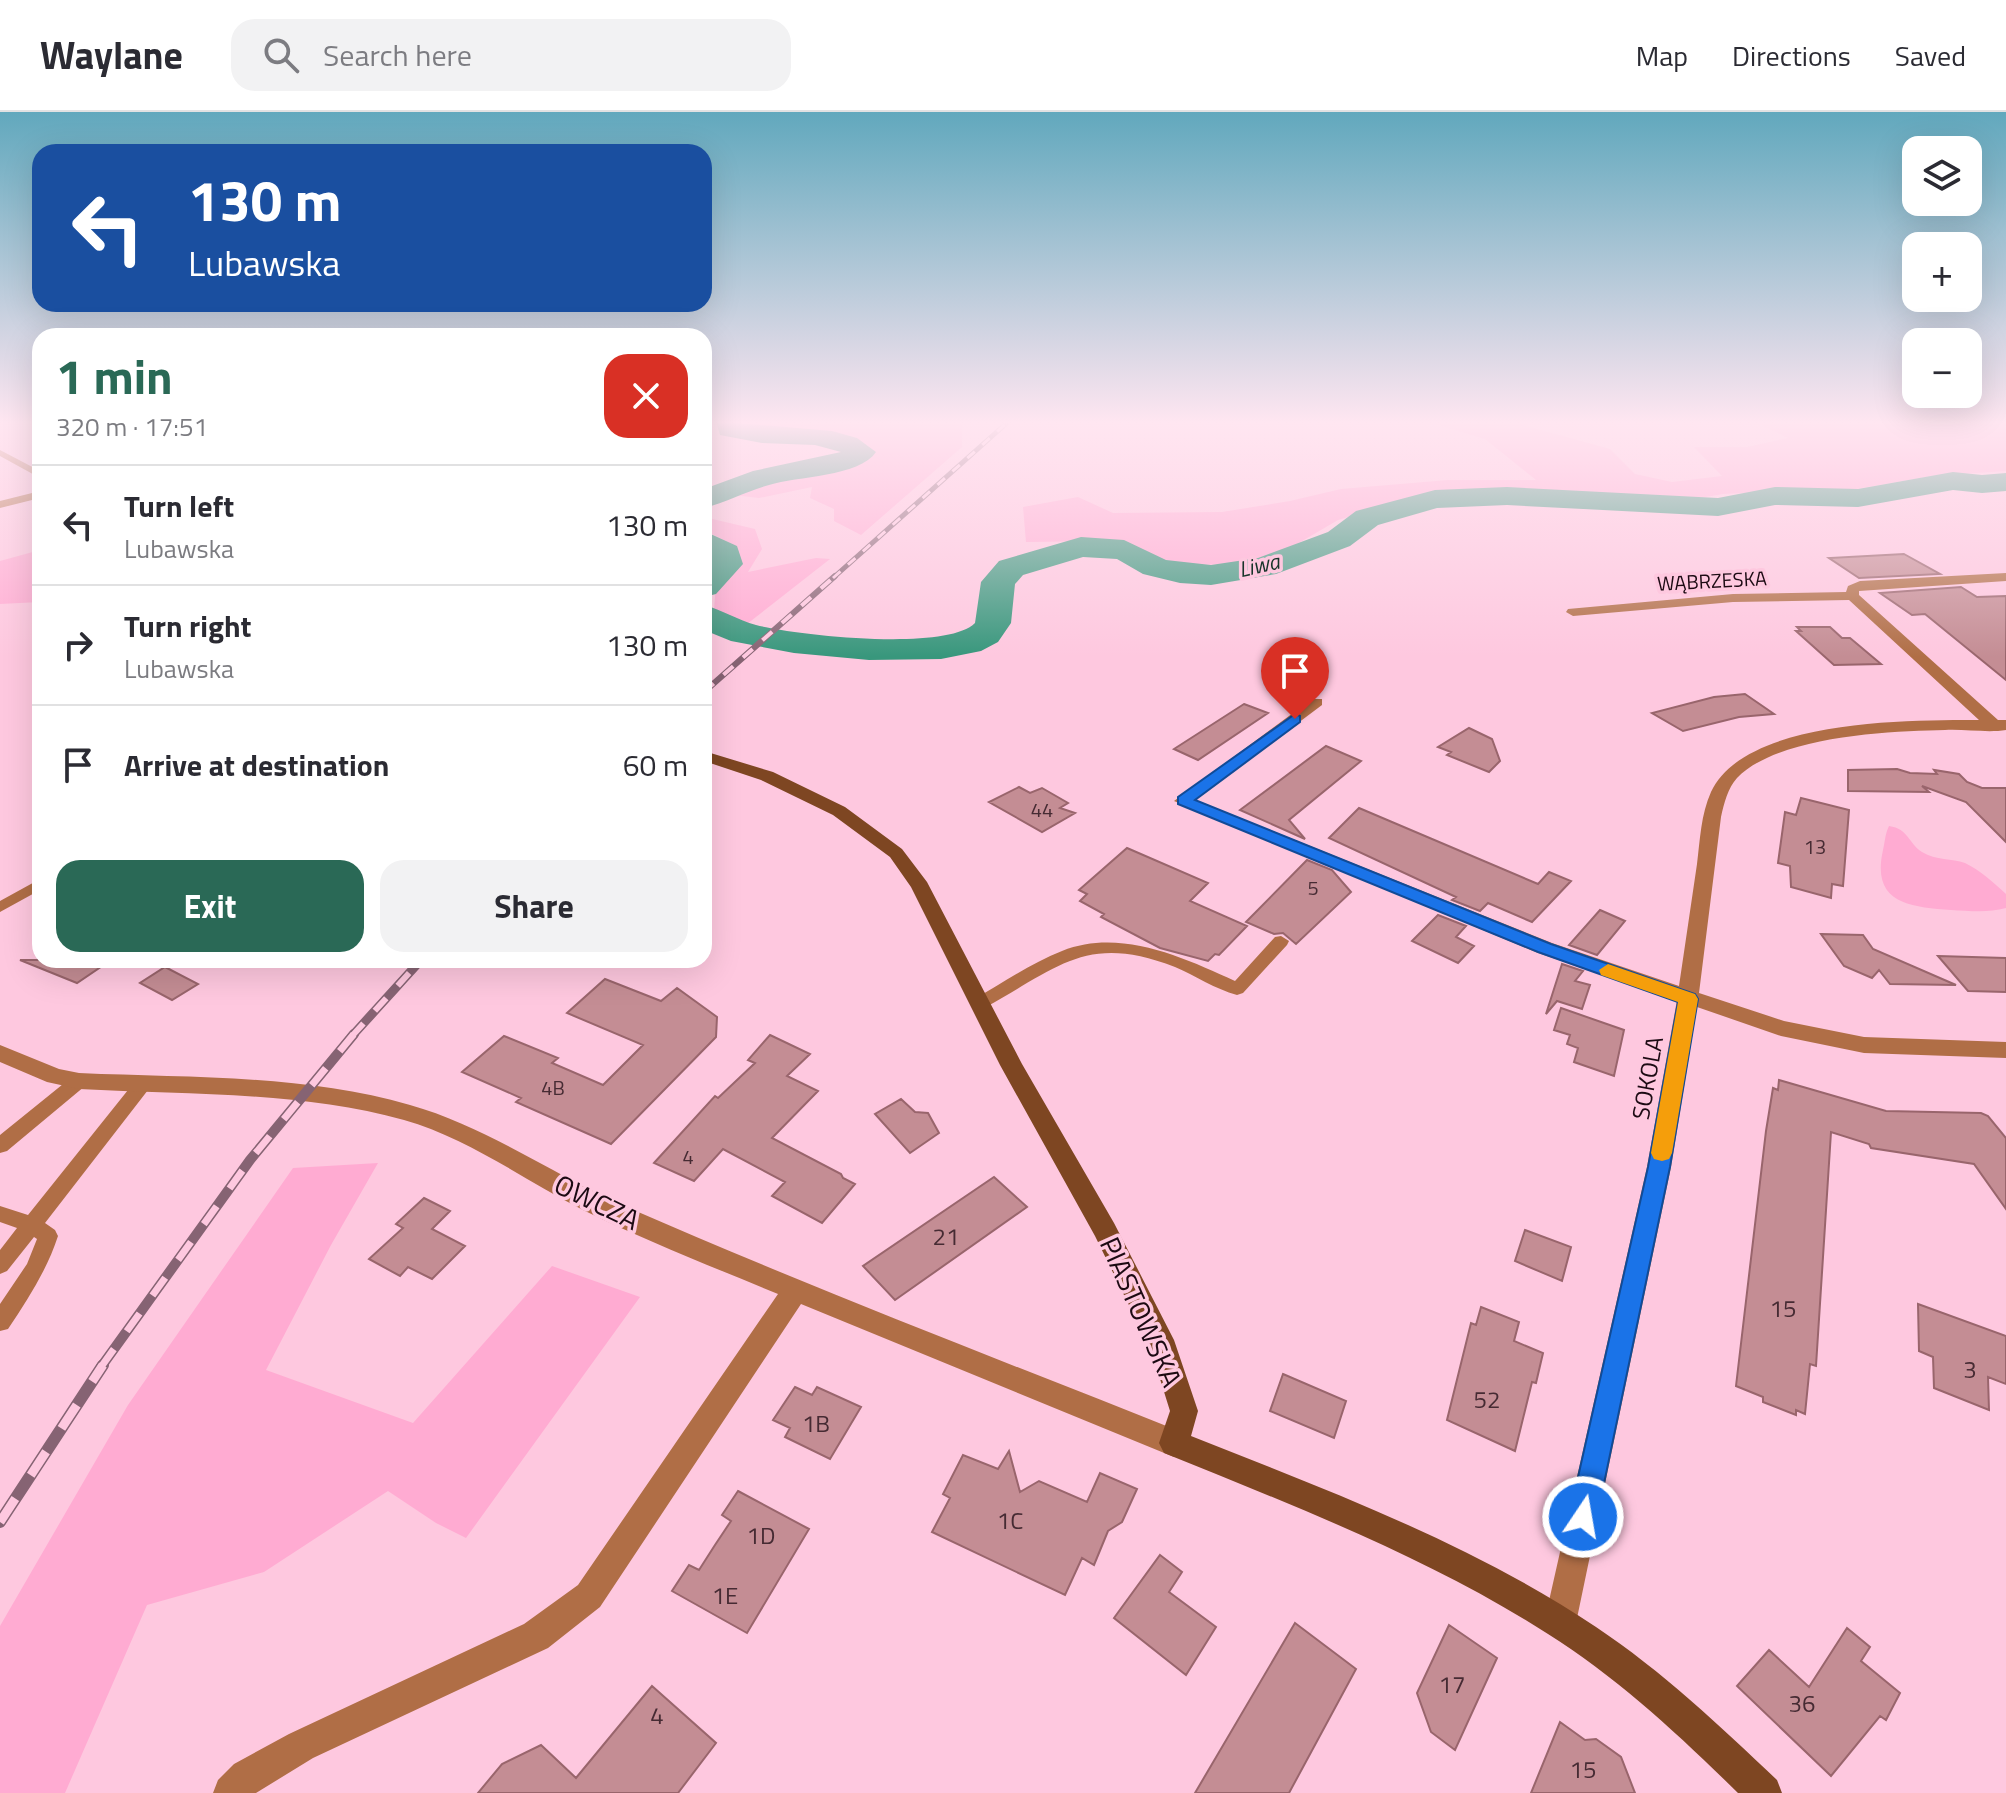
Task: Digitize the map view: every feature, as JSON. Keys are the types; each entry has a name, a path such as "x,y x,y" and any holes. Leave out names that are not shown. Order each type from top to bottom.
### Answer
{"street":[{"path":"0,505 20,499"},
{"name":"WĄBRZESKA","path":"1573,612 1733,598 1852,596 1853,589 1860,585 2006,577"},
{"path":"1852,596 2002,729"},
{"path":"1317,702 1183,801 1545,948 1781,1028 1864,1045 2006,1050"},
{"name":"SOKOLA","path":"1560,1623 1659,1167 1688,999 1712,817 1719,793 1734,771 1760,754 1816,738 1914,727 2002,729"},
{"name":"PIASTOWSKA","path":"712,759 767,776 839,811 896,853 920,886 1011,1065 1105,1230 1164,1349 1184,1411 1174,1443"},
{"name":"OWCZA","path":"0,1053 55,1076 79,1081 245,1089 359,1102 407,1112 479,1142 616,1214 1174,1443"},
{"path":"231,1793 247,1777 301,1746 536,1636 589,1596 796,1289"},
{"path":"1174,1443 1385,1530 1455,1563 1560,1623 1670,1703 1764,1793"}],"lane":[{"path":"0,907 32,889"},
{"path":"980,1003 1076,951 1095,949 1147,952 1237,989 1281,941"},
{"path":"0,1146 79,1081"},
{"path":"0,1265 142,1085"},
{"path":"0,1214 32,1225 48,1236 43,1255 0,1322"}],"shaded area":[{"path":"813,499 902,499 861,535 834,521 834,509"},
{"path":"1065,499 1083,499 1113,513 1222,512 1290,501 1411,499 1338,520 1297,544 1247,564 1184,565 1156,561 1140,548 1106,541 1026,542 1023,507"},
{"path":"712,519 755,529 762,549 748,572 816,558 830,559 747,624 714,611 716,582 736,563 732,544 712,534"},
{"path":"32,552 32,602 0,604 0,561"},
{"path":"1889,826 1905,833 1927,855 1965,863 1981,873 2006,894 2006,908 1992,911 1936,909 1897,899 1888,891 1881,868"},
{"path":"378,1163 266,1370 413,1423 552,1266 640,1297 466,1538 436,1523 388,1491 264,1572 147,1605 65,1793 0,1793 0,1626 128,1405 293,1168"}],"building":[{"path":"1904,554 1940,574 1859,578 1829,558"},
{"path":"1961,587 1977,597 2006,596 2006,680 1925,614 1912,615 1880,593"},
{"path":"1797,627 1830,627 1842,638 1850,638 1881,664 1834,665 1796,631 1801,631"},
{"path":"1745,694 1774,714 1739,717 1683,731 1652,713 1714,697"},
{"path":"1244,704 1268,713 1198,760 1174,749"},
{"path":"1469,728 1492,739 1500,761 1489,772 1447,755 1451,752 1438,747"},
{"path":"1326,746 1361,761 1289,820 1305,839 1240,810"},
{"path":"1897,769 1910,773 1937,774 1934,770 1959,774 1967,782 1982,788 2006,788 2006,842 1966,802 1922,786 1929,792 1848,791 1848,770"},
{"path":"1019,787 1030,793 1042,788 1068,803 1060,808 1075,813 1042,832 989,802"},
{"path":"1801,798 1849,810 1843,886 1832,884 1831,898 1791,887 1790,866 1778,863 1785,812 1796,815"},
{"path":"1359,808 1538,884 1549,872 1571,881 1532,922 1488,903 1480,911 1329,838"},
{"path":"1127,848 1208,883 1190,901 1247,926 1219,955 1215,954 1208,961 1160,948 1101,917 1104,914 1080,901 1087,894 1079,890"},
{"path":"1307,860 1332,870 1351,892 1296,944 1283,933 1274,934 1246,922"},
{"path":"1600,910 1625,921 1597,955 1569,945"},
{"path":"1438,915 1466,926 1456,937 1474,946 1458,963 1412,941"},
{"path":"1821,934 1863,935 1873,949 1956,985 1890,984 1879,970 1872,978 1844,966"},
{"path":"1938,956 2006,958 2006,992 1968,991"},
{"path":"1562,964 1583,971 1575,981 1590,985 1582,1009 1557,1001 1546,1014"},
{"path":"40,968 99,968 77,983"},
{"path":"167,968 198,984 172,1000 140,983"},
{"path":"605,979 661,1001 677,988 717,1017 716,1037 611,1144 516,1102 521,1098 462,1072 504,1036 558,1058 552,1063 603,1085 643,1045 567,1013"},
{"path":"1561,1008 1624,1030 1614,1076 1574,1062 1578,1048 1567,1044 1570,1035 1554,1030"},
{"path":"770,1035 810,1054 787,1076 818,1091 772,1138 855,1184 822,1223 772,1196 785,1182 723,1149 694,1181 654,1163 715,1096 718,1098 755,1063 748,1060"},
{"path":"1779,1080 1886,1111 1981,1113 1988,1116 2006,1138 2006,1209 1974,1164 1871,1148 1869,1144 1831,1132 1816,1366 1810,1364 1805,1414 1796,1410 1796,1415 1763,1402 1763,1397 1736,1386 1766,1131 1773,1088 1778,1090"},
{"path":"901,1099 915,1112 928,1113 939,1133 910,1153 875,1114"},
{"path":"994,1177 1027,1207 895,1300 863,1266"},
{"path":"424,1198 450,1211 432,1229 465,1246 432,1279 408,1267 400,1276 369,1259 403,1228 396,1224"},
{"path":"1525,1230 1571,1247 1562,1281 1515,1261"},
{"path":"1918,1304 2006,1336 2006,1384 1988,1377 1989,1410 1934,1388 1933,1357 1919,1351"},
{"path":"1481,1307 1519,1322 1514,1341 1543,1353 1536,1383 1532,1382 1515,1451 1447,1420 1471,1323 1476,1325"},
{"path":"1283,1374 1346,1401 1334,1438 1270,1411"},
{"path":"795,1387 812,1395 817,1387 861,1407 830,1459 785,1437 790,1428 773,1420"},
{"path":"1009,1451 1020,1492 1039,1481 1087,1502 1100,1473 1137,1489 1122,1522 1108,1531 1094,1565 1082,1558 1065,1595 932,1532 950,1498 943,1494 963,1455 998,1469"},
{"path":"738,1491 809,1529 747,1633 672,1591 689,1565 699,1570 731,1521 722,1515"},
{"path":"1160,1555 1182,1572 1169,1592 1216,1627 1186,1675 1114,1618"},
{"path":"1295,1623 1356,1669 1289,1793 1195,1793"},
{"path":"1449,1625 1497,1658 1455,1750 1431,1732 1417,1693"},
{"path":"1847,1628 1870,1647 1861,1661 1900,1693 1886,1720 1880,1716 1831,1776 1737,1686 1769,1650 1809,1687"},
{"path":"652,1686 716,1743 678,1793 478,1793 502,1764 541,1745 576,1778"},
{"path":"1560,1722 1585,1740 1596,1739 1621,1757 1635,1793 1531,1793"}],"waterway":[{"name":"Liwa","path":"712,620 744,633 794,642 869,649 941,648 968,643 985,634 995,617 998,582 1011,568 1081,547 1124,550 1155,567 1180,573 1211,575 1264,567 1339,539 1367,518 1433,499"},
{"name":"Liwa","path":"1573,499 1718,507 1757,499"},
{"name":"Liwa","path":"712,546 725,553 726,564 712,579"}],"railway":[{"path":"833,578 921,499"},
{"path":"712,685 835,576"},
{"path":"352,1036 414,968"},
{"path":"101,1367 250,1160 354,1034"},
{"path":"0,1522 103,1365"}],"slow traffic":[{"path":"1608,970 1688,999 1662,1153"}],"route":[{"path":"1295,719 1183,801 1545,948 1688,999 1659,1167 1583,1517"}]}
